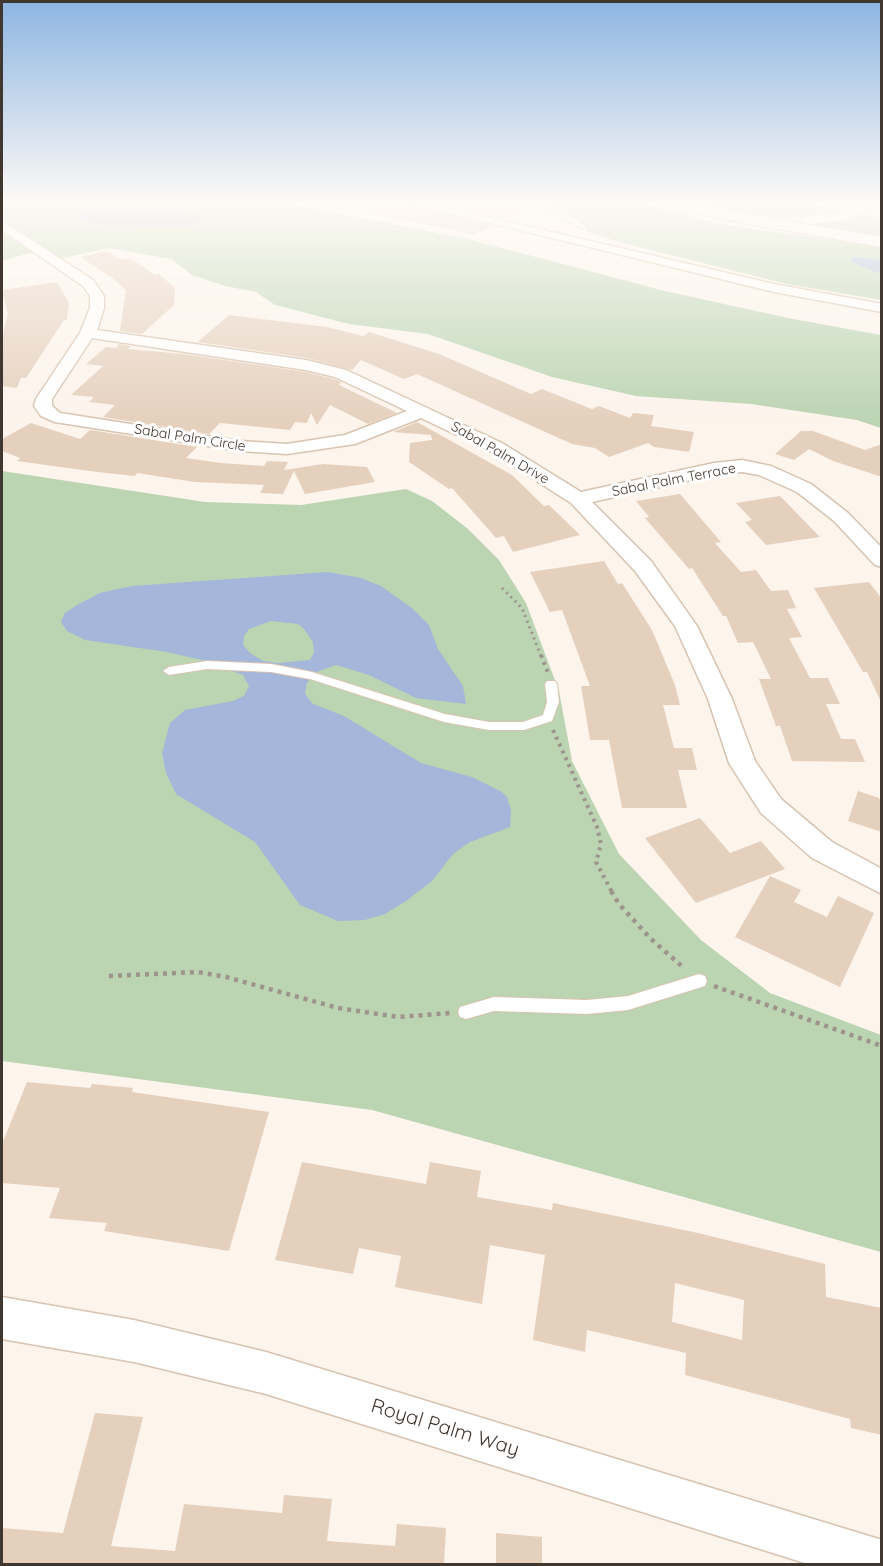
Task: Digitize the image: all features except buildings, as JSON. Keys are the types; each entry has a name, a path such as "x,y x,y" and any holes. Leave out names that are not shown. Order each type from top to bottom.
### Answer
{"street":[{"path":"78,277 88,284 97,296 97,308 88,333"},
{"path":"728,277 882,308"},
{"name":"Sabal Palm Drive","path":"88,333 329,369 496,447 578,499 643,566 686,626 708,668 742,762 771,806 822,850 882,883"},
{"name":"Sabal Palm Circle","path":"88,333 44,399 43,406 47,412 56,417 240,446 287,449 349,440 423,411"},
{"name":"Sabal Palm Terrace","path":"578,499 714,469 742,466 764,470 804,488 841,517 882,561"},
{"name":"Royal Palm Way","path":"2,1318 134,1341 266,1373 882,1564"}],"lane":[{"path":"169,672 207,665 271,668 323,680 466,723 524,726 548,718 553,702 551,684"},
{"path":"466,1012 494,1004 587,1007 628,1003 699,981"}],"path":[{"path":"502,588 522,608 551,684"},
{"path":"548,718 597,827 601,844 596,862 601,875 619,904 650,938 699,981 882,1046"},
{"path":"109,976 198,972 226,977 338,1008 398,1017 466,1012"}],"green space":[{"path":"198,277 612,277 788,318 881,335 881,428 857,420 751,404 636,396 552,377 428,334 349,324 275,305 256,292 225,286"},
{"path":"759,277 881,277 881,300"},
{"path":"2,471 205,502 301,505 406,489 432,501 468,529 499,560 526,603 559,691 572,761 619,854 701,940 770,993 881,1035 881,1252 372,1110 2,1061"}],"water":[{"path":"328,572 361,578 381,586 413,609 429,625 438,649 463,686 466,704 416,698 369,675 336,665 314,673 307,683 305,694 313,704 344,716 421,763 472,777 502,792 507,797 511,810 510,827 470,842 453,854 432,881 385,914 365,920 338,921 300,905 255,842 176,794 166,773 162,753 170,723 185,710 233,701 244,696 249,686 243,675 206,661 167,652 85,640 67,631 61,622 65,613 100,593 132,586","holes":["271,621 298,624 313,642 314,653 310,660 278,663 263,661 250,653 243,645 244,636 249,629"]}]}
